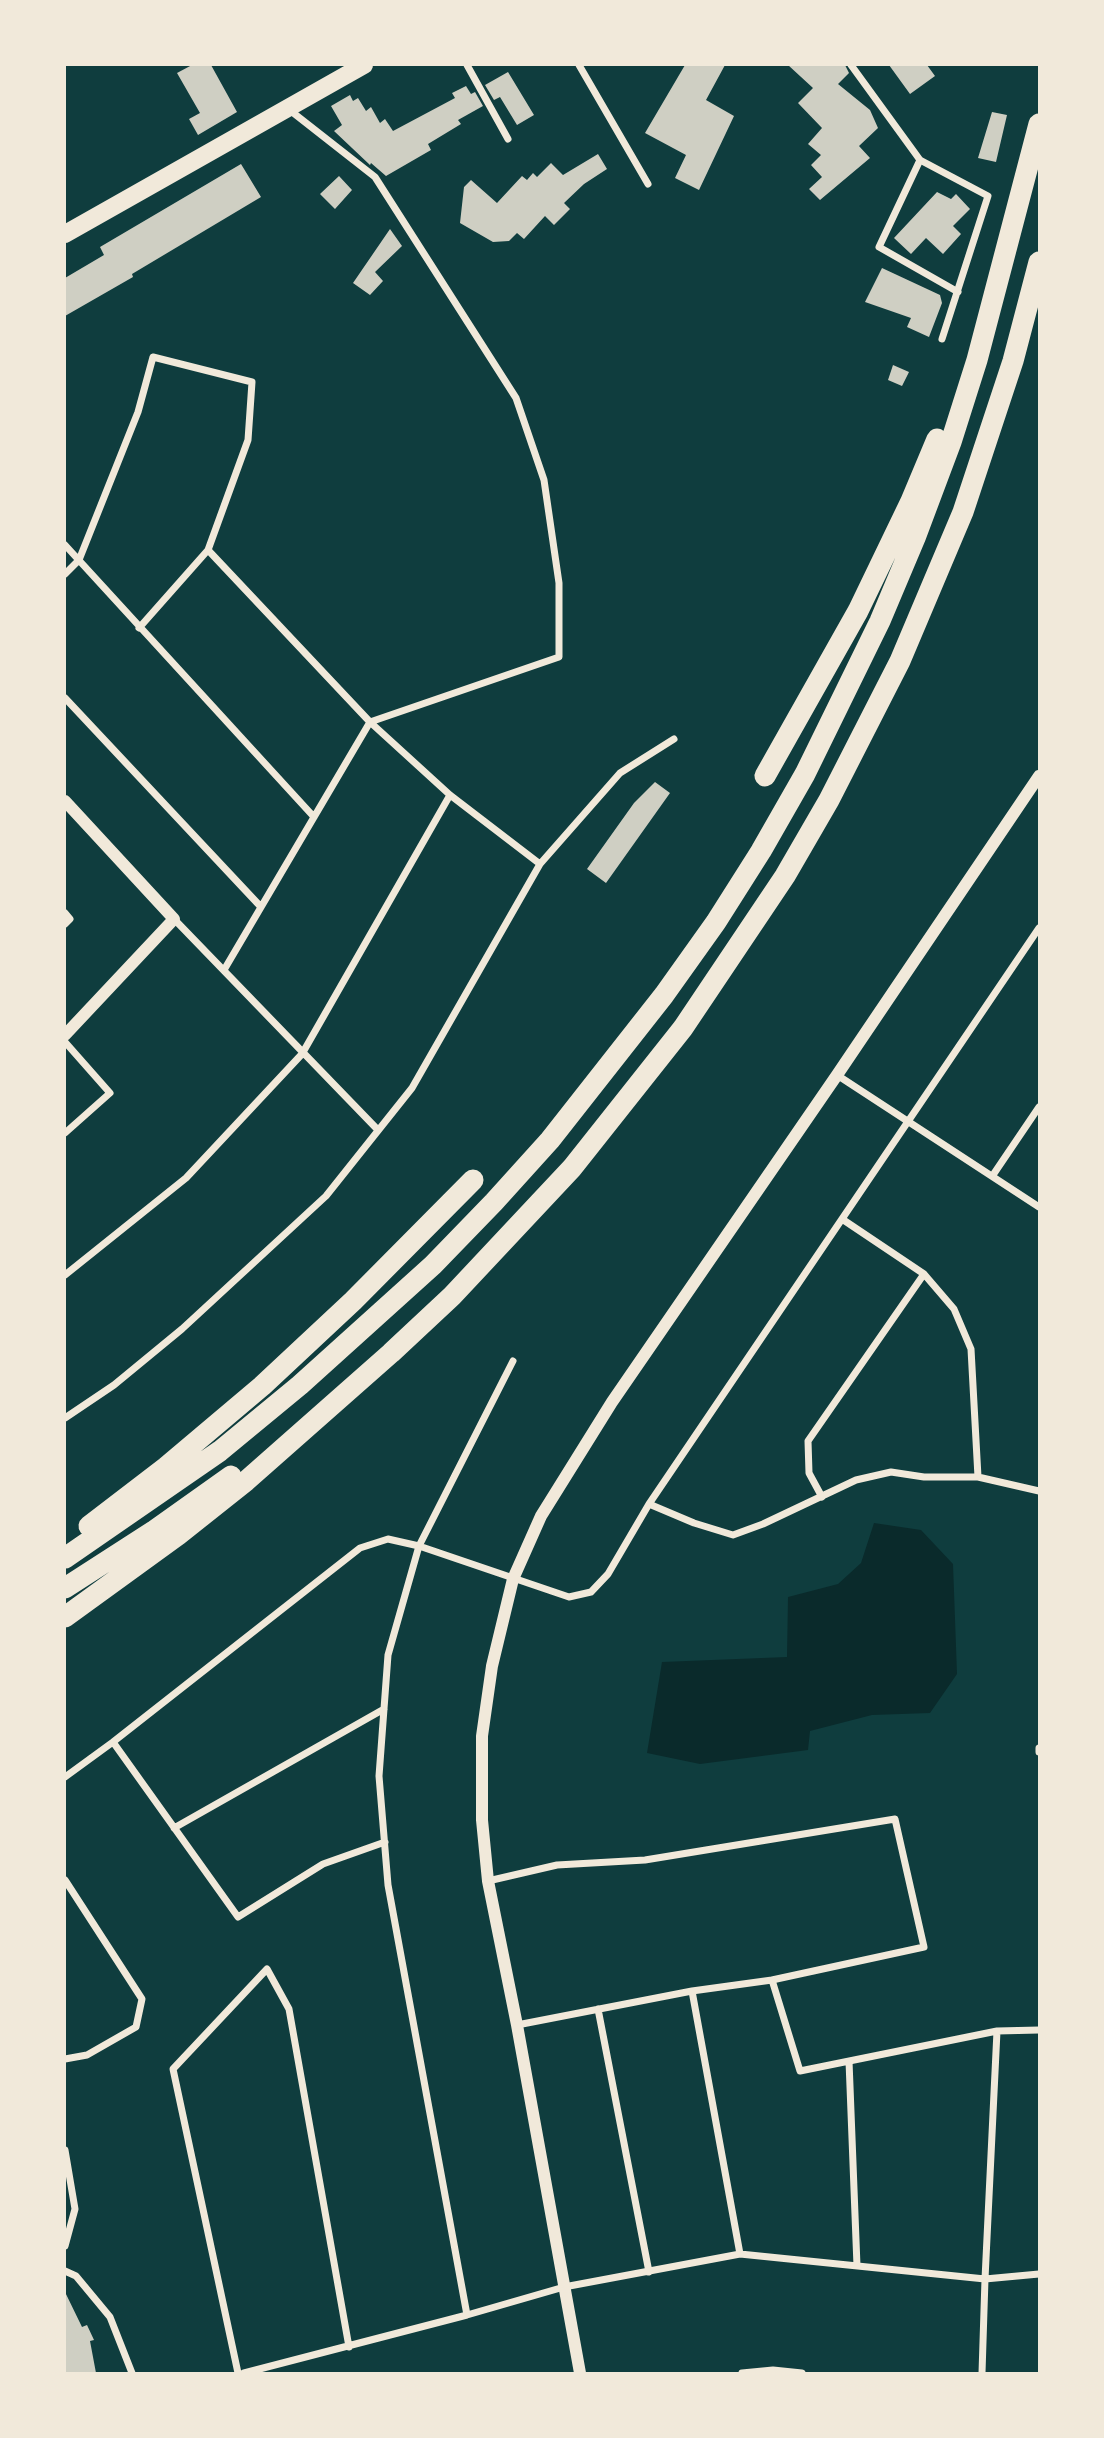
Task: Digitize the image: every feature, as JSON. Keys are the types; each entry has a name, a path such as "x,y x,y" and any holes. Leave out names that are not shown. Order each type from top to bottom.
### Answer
{"highway":[{"path":"65,1558 220,1451 310,1377 433,1265 550,1140 664,995 716,922 805,774 849,688 915,538 951,442 1001,274 1039,124"},
{"path":"65,1617 236,1489 452,1296 572,1168 683,1028 785,876 866,729 932,587 963,512 989,435 1013,361 1039,262"},
{"path":"765,776 858,611 885,557 935,444 1001,274"},
{"path":"65,1544 166,1467 262,1386 353,1301 473,1180"},
{"path":"65,1588 236,1473 391,1353"}],"main road":[{"path":"65,234 364,65"}],"street":[{"path":"467,65 508,139"},
{"path":"579,65 648,184"},
{"path":"851,65 920,160 988,195 942,339"},
{"path":"224,970 370,722 559,657 557,566 544,480 516,398 375,177 287,108"},
{"path":"920,160 879,247 958,292"},
{"path":"65,574 79,560 138,412 153,357 252,382 248,440 208,550 139,628"},
{"path":"65,545 314,817"},
{"path":"208,550 370,722 450,794 540,864"},
{"path":"65,698 261,907"},
{"path":"65,1418 114,1385 182,1329 326,1196 412,1088 540,864 620,774 674,739"},
{"path":"580,2373 488,1881 480,1790 482,1736 492,1666 513,1579 541,1516 611,1402 1039,776"},
{"path":"65,1275 186,1178 302,1054 450,794"},
{"path":"65,801 302,1054 378,1130"},
{"path":"65,913 70,919 65,924"},
{"path":"65,1035 174,919"},
{"path":"65,1777 360,1548 388,1539 419,1546 569,1597 591,1592 608,1574 649,1504 1039,928"},
{"path":"65,1042 110,1093 65,1133"},
{"path":"837,1075 1039,1207"},
{"path":"993,1175 1039,1107"},
{"path":"842,1219 924,1274 954,1309 971,1349 978,1477"},
{"path":"822,1496 808,1473 808,1441 924,1274"},
{"path":"467,2315 388,1885 380,1776 388,1656 419,1546 513,1361"},
{"path":"649,1504 733,1535 763,1524 856,1480 891,1472 978,1477 1039,1491"},
{"path":"174,1828 384,1709"},
{"path":"113,1742 238,1917 323,1864 385,1843"},
{"path":"488,1881 557,1865 645,1860 895,1819 924,1947 772,1980 692,1991 517,2025"},
{"path":"65,1880 142,1999 136,2027 87,2055 65,2059"},
{"path":"238,2373 173,2069 267,1969 289,2008 349,2347"},
{"path":"772,1980 800,2071 997,2031 1039,2030"},
{"path":"692,1991 740,2254"},
{"path":"598,2009 649,2272"},
{"path":"982,2373 997,2031"},
{"path":"849,2061 857,2266"},
{"path":"65,2150 75,2209 65,2246"},
{"path":"244,2373 349,2347 564,2287 740,2254 985,2279 1039,2274"},
{"path":"65,2271 76,2276 110,2317 132,2373"},
{"path":"742,2373 802,2373"}],"water":[{"path":"874,1523 921,1530 953,1564 957,1674 930,1713 872,1715 810,1731 808,1750 700,1764 647,1753 662,1662 787,1657 788,1597 838,1584 861,1563"}],"building":[{"path":"192,65 211,65 237,112 198,135 189,119 200,113 177,73"},
{"path":"685,65 725,65 706,100 734,116 699,190 675,178 686,155 645,133"},
{"path":"788,65 845,65 849,73 838,84 870,110 878,128 859,146 870,158 820,200 809,189 822,177 811,165 821,155 808,144 822,128 798,103 813,88"},
{"path":"889,65 927,65 935,76 910,94"},
{"path":"508,72 534,115 517,125 500,97 494,100 485,85"},
{"path":"466,86 471,94 475,92 483,106 458,120 461,124 428,144 431,150 386,176 371,163 370,165 334,131 342,125 331,106 350,95 353,101 358,98 366,111 371,107 380,123 385,119 393,131 455,98 452,93"},
{"path":"992,112 1007,115 996,162 978,158"},
{"path":"598,154 607,169 584,184 564,203 570,209 554,225 545,216 524,239 517,233 509,241 493,242 460,223 464,187 471,180 497,203 522,176 527,180 533,173 537,177 551,163 563,175"},
{"path":"241,164 261,197 65,316 65,278 104,255 100,247"},
{"path":"339,176 352,190 335,209 320,194"},
{"path":"937,192 951,199 956,194 970,209 953,226 961,234 943,254 926,238 911,254 894,238"},
{"path":"390,229 402,246 375,272 383,281 370,295 353,283"},
{"path":"882,268 940,295 942,303 929,337 907,327 911,318 865,302"},
{"path":"893,365 909,372 902,386 888,380"},
{"path":"655,782 670,793 606,883 587,869 634,803"},
{"path":"65,2292 82,2327 87,2325 94,2340 90,2341 96,2373 65,2373"}]}
